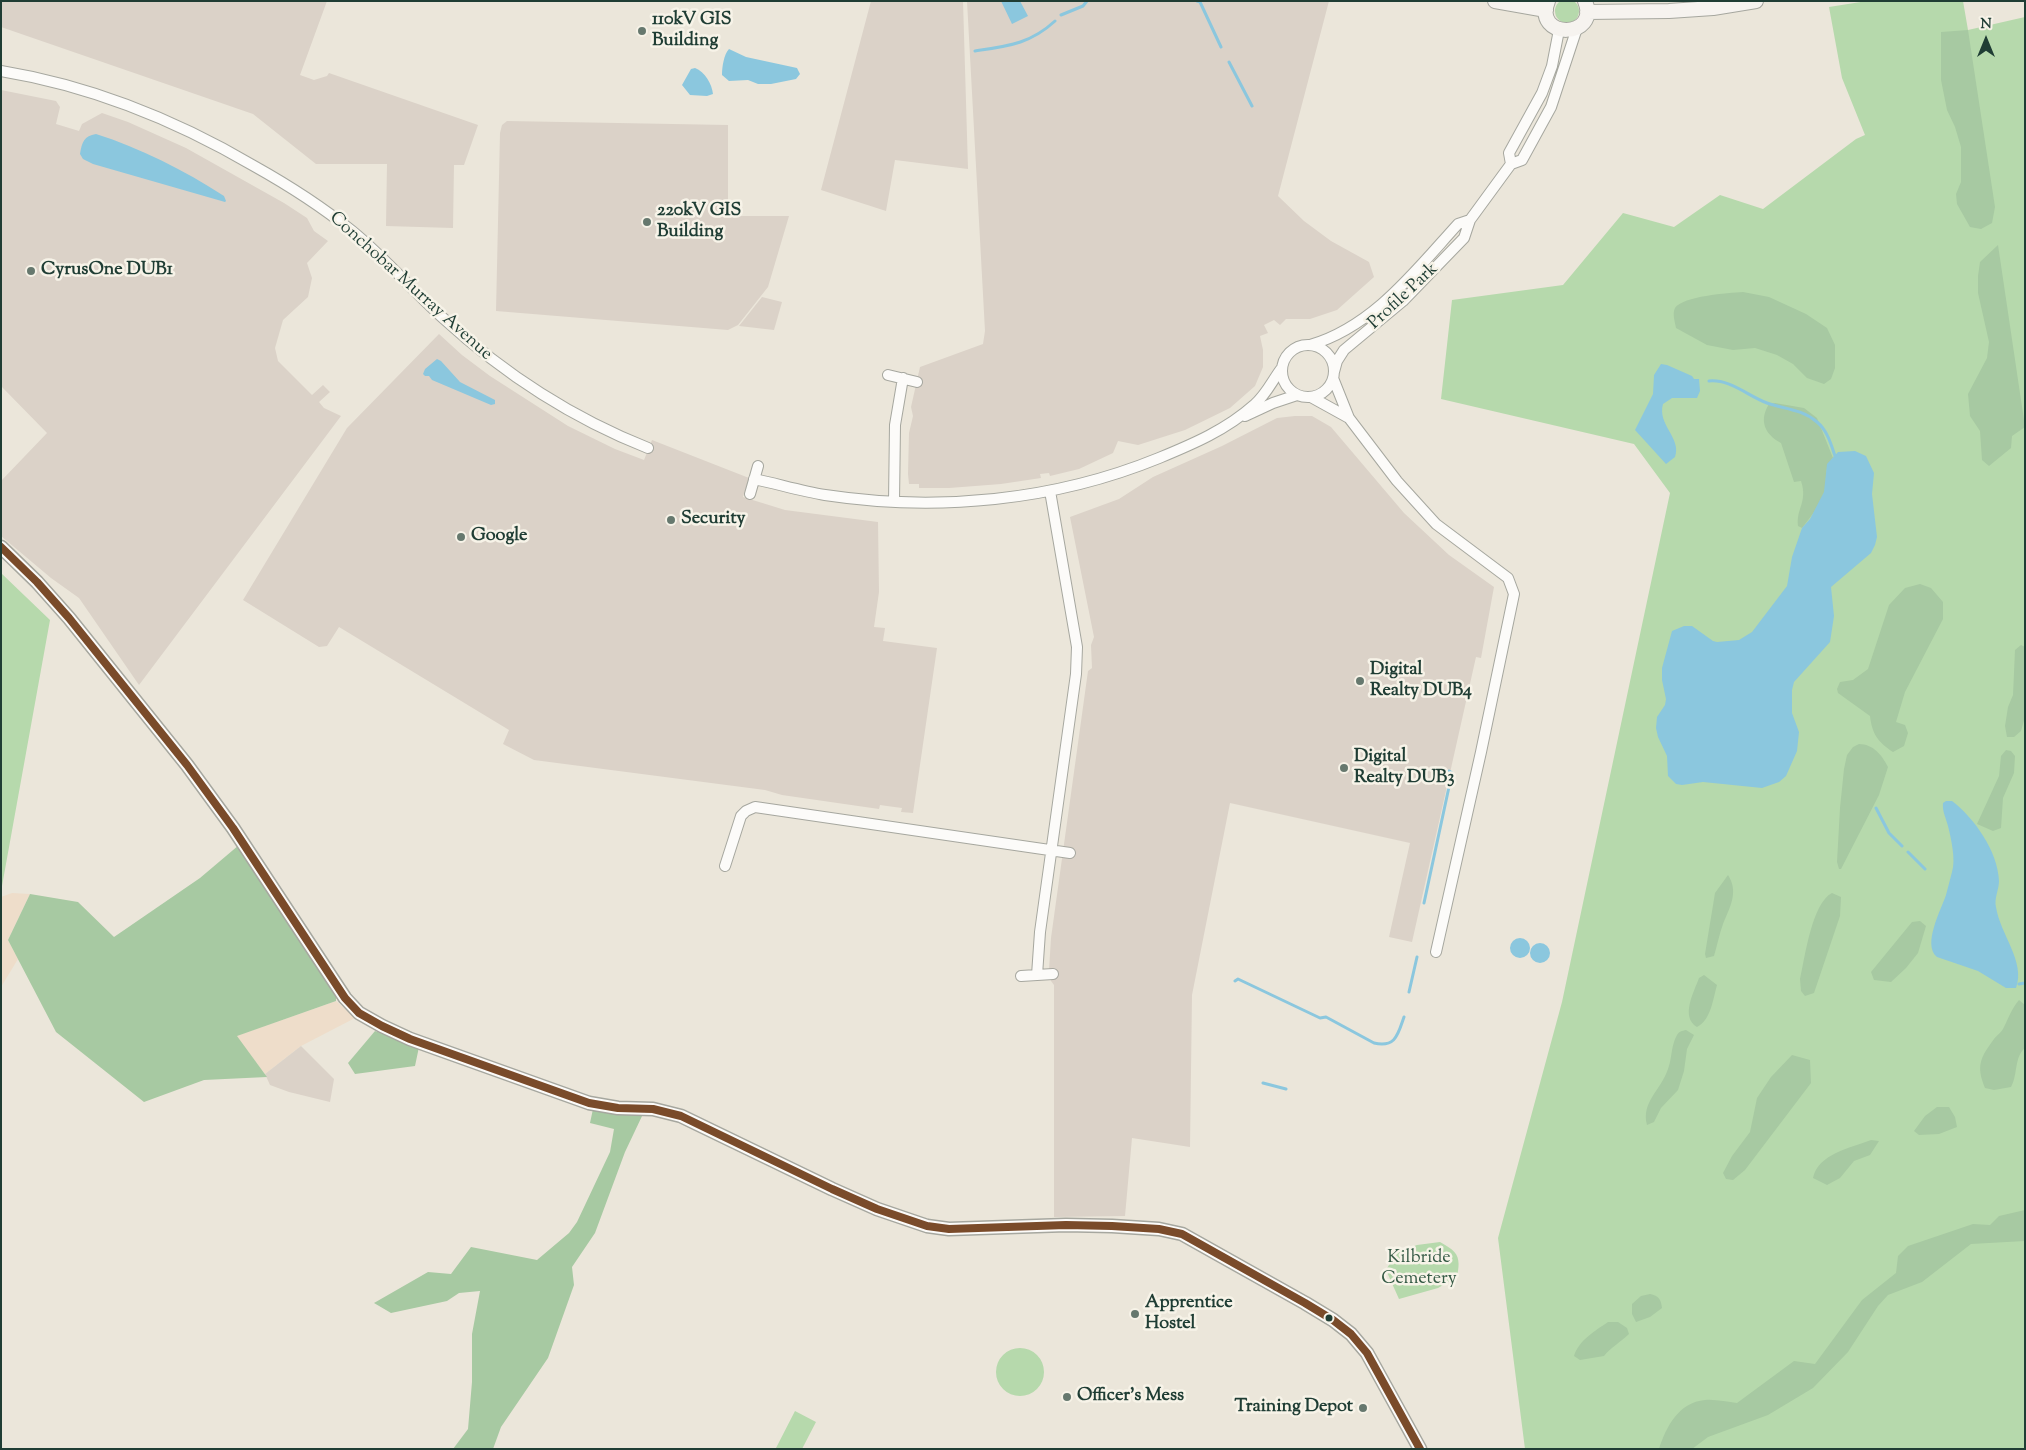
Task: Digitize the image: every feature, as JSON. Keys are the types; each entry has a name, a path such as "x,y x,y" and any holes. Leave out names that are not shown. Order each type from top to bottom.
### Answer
{"main road":[{"path":"1495,1 1547,6 1549,22 1559,30 1571,31 1584,22 1586,7 1669,11 1714,8 1756,1"}],"street":[{"name":"Profile Park","path":"1334,375 1337,361 1344,350 1403,301 1464,238 1470,220 1511,164 1522,160 1551,107 1577,28"},
{"name":"Profile Park","path":"1511,164 1509,153 1542,94 1552,66 1559,30"},
{"name":"Conchobar Murray Avenue","path":"1,71 82,88 158,116 198,134 296,190 353,232 441,317 506,370 563,407 619,437 648,448"},
{"name":"Profile Park","path":"1310,345 1330,339 1351,328 1397,291 1458,224 1470,220"},
{"path":"1239,418 1266,392 1281,369 1285,357 1290,352 1302,346 1310,345 1324,351 1330,357 1334,375 1349,418 1397,481 1436,524 1508,578 1514,594 1436,952"},
{"path":"1281,369 1284,383 1297,396"},
{"path":"888,375 917,382"},
{"path":"1312,398 1326,390 1334,375"},
{"path":"894,502 896,425 903,378"},
{"path":"754,479 824,495 894,502 999,500 1050,490 1127,471 1193,444 1239,418 1273,403 1297,396 1312,398 1349,418"},
{"path":"750,494 758,466"},
{"path":"1037,975 1040,932 1073,702 1077,648 1050,490"},
{"path":"1,547 69,618 187,765 233,828 346,998 359,1013 410,1039 581,1100 618,1108 653,1109 681,1116 841,1193 877,1209 927,1226 949,1229 1066,1225 1112,1226 1159,1229 1182,1234 1305,1303 1333,1320 1350,1334 1366,1353 1420,1449"},
{"path":"725,866 742,816 746,811 755,807 1070,853"},
{"path":"1021,976 1053,974"}],"shaded area":[{"path":"1,1 327,1 300,75 314,80 327,76 329,73 478,125 464,165 454,165 453,228 386,226 387,164 316,164 253,114 1,27"},
{"path":"871,1 963,1 968,169 895,160 886,211 821,190"},
{"path":"967,1 1329,1 1278,196 1304,221 1331,241 1369,262 1374,277 1337,310 1310,319 1286,319 1280,325 1274,320 1264,325 1268,333 1260,336 1263,350 1263,367 1255,386 1230,408 1185,430 1138,445 1118,441 1113,453 1079,469 1050,476 1049,473 1040,474 1041,478 1001,484 949,488 919,488 919,484 909,484 909,433 913,416 911,407 920,367 983,344 985,331"},
{"path":"1,90 56,101 60,107 56,124 79,131 82,124 102,113 128,122 186,148 307,218 314,231 328,241 307,263 312,278 308,297 283,320 275,348 278,361 312,395 323,385 330,392 319,402 324,408 341,416 139,685 79,598 51,578 1,536 1,481 47,433 1,386"},
{"path":"507,121 728,125 728,216 789,216 768,287 738,325 728,330 496,311 500,133 502,125"},
{"path":"762,297 782,302 774,330 739,326"},
{"path":"439,334 462,355 490,376 568,426 615,449 644,460 652,440 749,478 743,497 785,510 878,522 879,592 874,627 885,628 883,641 937,648 913,813 901,812 902,808 880,805 879,809 782,795 765,790 534,760 503,744 509,730 339,627 327,646 319,647 243,600 347,428"},
{"path":"1312,416 1331,427 1404,513 1449,555 1494,587 1481,658 1476,657 1412,942 1389,937 1410,843 1230,803 1192,995 1190,1147 1132,1138 1125,1216 1054,1217 1054,985 1051,981 1049,970 1051,938 1088,671 1092,668 1091,645 1094,637 1070,517 1119,499 1153,477 1222,446 1277,418"},
{"path":"12,893 30,894 8,940 18,959 1,987 1,897"},
{"path":"336,1001 355,1018 301,1046 265,1074 236,1036"},
{"path":"301,1046 334,1079 330,1102 289,1092 270,1085 265,1074"}],"green space":[{"path":"1567,-1 1572,0 1578,6 1578,16 1572,22 1567,23 1562,22 1556,16 1555,11 1556,6 1562,0"},
{"path":"1867,1 1963,1 1968,30 2025,17 2025,1449 1525,1449 1498,1238 1562,1002 1670,493 1634,444 1441,399 1452,300 1563,285 1623,213 1674,227 1720,195 1763,209 1856,139 1865,135 1842,78 1829,7"},
{"path":"1968,30 1995,207 1992,223 1981,229 1970,227 1957,204 1956,194 1961,182 1961,147 1947,110 1941,80 1941,32"},
{"path":"1998,245 2025,427 2012,436 2011,448 1989,466 1982,460 1980,431 1970,416 1968,394 1987,358 1989,342 1978,293 1980,262"},
{"path":"1743,292 1769,297 1806,314 1827,328 1835,345 1835,368 1831,379 1824,384 1807,378 1793,364 1777,355 1755,348 1733,350 1707,345 1676,328 1674,313 1675,308 1680,304 1706,296"},
{"path":"1775,403 1804,408 1817,418 1833,458 1827,469 1826,486 1823,496 1815,511 1802,528 1798,526 1803,500 1801,481 1794,482 1781,443 1767,431 1765,426 1764,416 1766,410 1769,404"},
{"path":"1,573 50,620 2,886 1,886"},
{"path":"1920,584 1931,588 1943,602 1943,619 1905,692 1896,722 1905,725 1908,733 1904,746 1893,752 1883,745 1877,737 1872,728 1870,716 1838,693 1837,689 1840,682 1853,680 1868,669 1889,605 1905,588"},
{"path":"2021,645 2025,647 2025,717 2021,731 2014,737 2007,737 2005,726 2008,707 2013,695 2015,650"},
{"path":"1859,744 1873,748 1883,758 1888,767 1879,795 1841,869 1839,869 1837,862 1844,769 1847,755 1853,747"},
{"path":"2006,750 2011,751 2015,756 2014,773 2003,798 2001,828 1993,831 1977,824 1999,776 2001,756"},
{"path":"239,845 336,990 336,1001 237,1036 267,1077 204,1080 144,1102 56,1032 8,940 30,894 78,902 114,937 200,878"},
{"path":"1728,875 1733,887 1731,906 1714,956 1706,958 1705,954 1715,893"},
{"path":"1832,893 1841,897 1840,916 1814,993 1805,996 1801,991 1800,979 1810,931 1819,908"},
{"path":"1920,921 1926,926 1918,953 1891,982 1874,980 1871,972 1912,922"},
{"path":"1704,975 1717,985 1713,1003 1708,1014 1702,1024 1697,1027 1689,1017 1689,1011 1699,978"},
{"path":"2019,1000 2025,1005 2025,1048 2019,1056 2013,1082 2011,1087 1994,1090 1985,1088 1980,1068 1981,1062 1985,1052 2003,1029"},
{"path":"1686,1030 1694,1035 1687,1049 1684,1071 1678,1090 1661,1108 1654,1122 1647,1125 1646,1117 1649,1103 1668,1069 1675,1039 1681,1031"},
{"path":"375,1031 419,1047 415,1066 355,1074 348,1063"},
{"path":"1792,1055 1810,1060 1811,1083 1745,1170 1733,1180 1726,1179 1723,1173 1732,1156 1750,1132 1757,1098 1771,1077"},
{"path":"1937,1107 1949,1107 1955,1117 1957,1127 1939,1134 1919,1135 1914,1131 1925,1116"},
{"path":"593,1109 643,1114 625,1152 595,1233 572,1267 574,1285 548,1358 501,1427 493,1449 453,1449 468,1429 472,1382 472,1334 480,1291 459,1293 447,1301 391,1313 374,1303 428,1272 451,1274 471,1247 537,1260 569,1233 577,1222 610,1152 614,1129 590,1123"},
{"path":"1871,1140 1879,1141 1870,1155 1854,1161 1840,1178 1827,1185 1813,1178 1821,1163 1828,1158 1845,1149"},
{"path":"2025,1210 2025,1241 1971,1244 1922,1282 1888,1295 1878,1306 1848,1352 1813,1388 1768,1415 1708,1437 1692,1449 1659,1449 1670,1424 1688,1405 1705,1400 1737,1403 1794,1361 1815,1364 1862,1300 1896,1273 1898,1256 1908,1246 1973,1224 1990,1225 1999,1216"},
{"name":"Kilbride Cemetery","path":"1440,1242 1457,1255 1459,1264 1457,1277 1438,1288 1399,1299 1386,1270 1396,1253 1417,1245"},
{"path":"1650,1294 1659,1298 1662,1308 1650,1317 1636,1322 1632,1314 1632,1304 1641,1296"},
{"path":"1608,1322 1618,1322 1627,1328 1629,1334 1604,1356 1580,1360 1574,1356 1576,1350 1593,1332"},
{"path":"1020,1348 1029,1350 1037,1355 1042,1363 1044,1372 1042,1381 1037,1389 1029,1394 1020,1396 1011,1394 1003,1389 998,1381 996,1372 998,1363 1003,1355 1011,1350"},
{"path":"795,1411 816,1422 802,1449 778,1449 776,1448"}],"water":[{"path":"1001,1 1020,1 1028,16 1012,24"},
{"path":"729,49 746,57 797,68 800,74 796,79 771,84 758,84 748,80 729,81 722,75 722,68"},
{"path":"695,68 702,72 707,79 713,94 707,96 690,95 682,85 691,69"},
{"path":"96,134 129,146 178,169 224,196 226,201 93,164 83,159 80,154 83,143 86,138"},
{"path":"437,359 460,382 495,400 495,404 491,405 432,380 429,376 425,376 423,374 425,369"},
{"path":"1661,364 1692,376 1694,379 1699,379 1700,391 1697,398 1672,398 1663,404 1663,418 1673,437 1676,450 1675,457 1666,464 1635,430 1653,394 1654,375"},
{"path":"1855,451 1866,456 1874,473 1872,494 1877,537 1871,553 1831,587 1834,616 1830,642 1794,682 1792,713 1799,732 1797,751 1786,776 1779,782 1762,788 1703,782 1676,784 1668,776 1667,756 1656,728 1657,717 1665,705 1666,699 1662,680 1662,668 1672,631 1684,626 1692,626 1717,642 1739,640 1752,632 1787,586 1792,557 1802,528 1810,519 1824,492 1827,464 1838,452"},
{"path":"1952,801 1968,816 1983,836 1994,858 1999,881 1996,907 1998,917 2018,968 2016,988 2006,988 1978,971 1937,957 1933,952 1931,944 1934,927 1946,895 1953,867 1952,843 1943,809 1943,803"},
{"path":"1520,938 1527,941 1530,948 1527,955 1520,958 1513,955 1510,948 1513,941"},
{"path":"1540,943 1547,946 1550,953 1547,960 1540,963 1533,960 1530,953 1533,946"}],"waterway":[{"path":"1061,15 1083,6 1087,1"},
{"path":"1197,1 1200,2 1221,47"},
{"path":"975,51 1018,43 1037,35 1055,21"},
{"path":"1229,62 1252,106"},
{"path":"1709,381 1732,385 1767,403 1805,414 1820,425 1826,433 1835,456"},
{"path":"1424,903 1452,773 1449,771"},
{"path":"1876,808 1889,833 1902,846"},
{"path":"1908,852 1925,869"},
{"path":"1409,992 1417,957"},
{"path":"1235,981 1238,979 1320,1018 1326,1017 1374,1043 1381,1044 1392,1041 1398,1034 1404,1017"},
{"path":"2019,984 2025,983"},
{"path":"1263,1083 1286,1089"}],"transit line":[{"path":"1,547 37,582 69,618 187,765 233,828 345,998 359,1013 410,1039 589,1103 618,1108 653,1109 681,1116 832,1189 877,1209 927,1226 949,1229 1066,1225 1112,1226 1159,1229 1182,1234 1305,1303 1333,1320 1351,1334 1367,1353 1420,1449"}],"place":[{"name":"110kV GIS Building","path":"642,31"},
{"name":"220kV GIS Building","path":"647,222"},
{"name":"CyrusOne DUB1","path":"31,271"},
{"name":"Security","path":"671,520"},
{"name":"Google","path":"461,537"},
{"name":"Digital Realty DUB4","path":"1360,681"},
{"name":"Digital Realty DUB3","path":"1344,768"},
{"name":"Apprentice Hostel","path":"1135,1314"},
{"name":"Officer's Mess","path":"1067,1397"},
{"name":"Training Depot","path":"1363,1408"}]}
